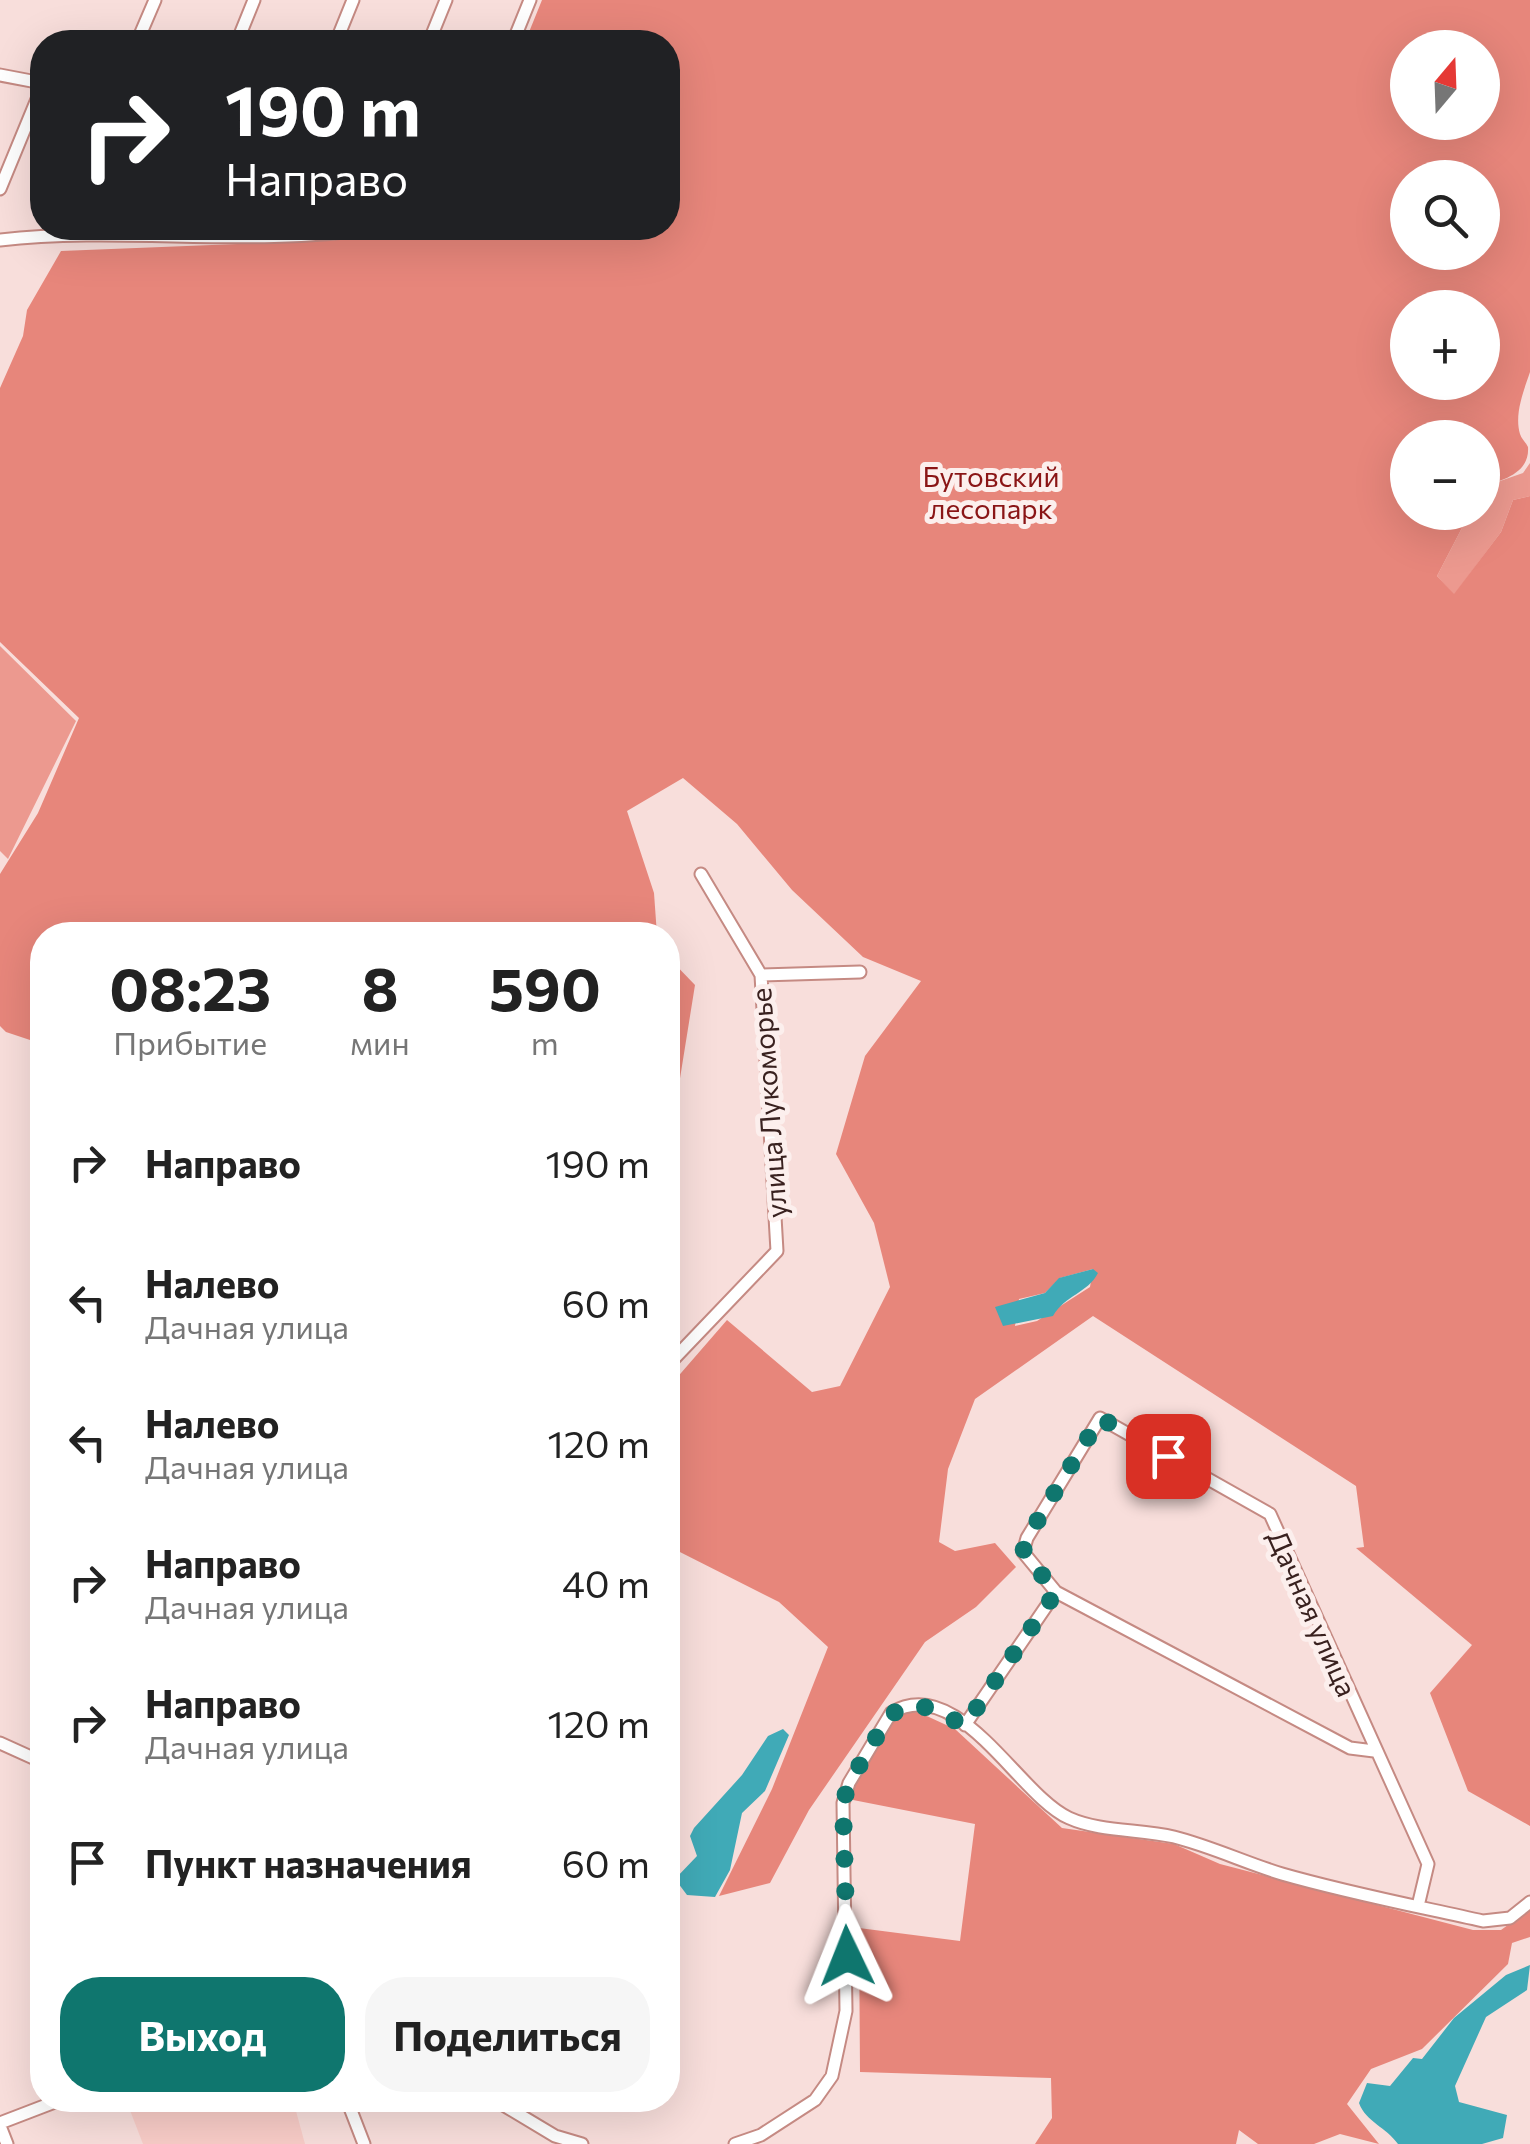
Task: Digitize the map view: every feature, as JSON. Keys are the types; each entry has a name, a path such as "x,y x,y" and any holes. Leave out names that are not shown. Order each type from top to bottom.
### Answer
{"street":[{"path":"142,30 154,0"},
{"path":"242,30 254,0"},
{"path":"341,30 353,0"},
{"path":"434,30 446,0"},
{"path":"518,30 530,0"},
{"path":"0,75 30,82"},
{"path":"0,188 30,114"},
{"path":"0,240 30,235"},
{"name":"улица Лукоморье","path":"680,1353 778,1251 761,975 701,874"},
{"path":"761,975 860,972"},
{"name":"Дачная улица","path":"1374,1752 1350,1748 1056,1592 1023,1552 1027,1538 1100,1418 1270,1514 1374,1752 1428,1864 1418,1906"},
{"path":"965,1725 1056,1592"},
{"path":"735,2144 788,2120 815,2100 832,2076 846,2011 843,1803 849,1783 890,1714 902,1706 935,1708 965,1725 1001,1753 1051,1806 1076,1821 1174,1837 1283,1874 1497,1921 1530,1902"},
{"path":"0,1743 30,1757"},
{"path":"7,2144 0,2125 31,2112"},
{"path":"352,2112 364,2144"},
{"path":"515,2112 555,2136 582,2144"}],"shaded area":[{"path":"1530,463 1530,496 1513,500 1501,532 1454,595 1437,576 1461,530 1500,530 1500,481 1523,473"},
{"path":"0,646 76,721 8,859 0,851"},
{"path":"131,2112 296,2112 305,2144 143,2144"}],"green space":[{"name":"Бутовский лесопарк","path":"542,0 1530,0 1530,372 1518,418 1520,434 1528,447 1527,456 1519,470 1500,480 1500,420 1390,420 1390,530 1461,530 1437,576 1454,594 1501,532 1513,500 1530,496 1530,1826 1468,1791 1430,1693 1472,1645 1356,1548 1364,1547 1356,1486 1093,1316 975,1399 948,1469 939,1542 955,1551 995,1543 1016,1567 976,1607 925,1642 809,1810 770,1883 719,1896 772,1789 828,1647 779,1602 680,1552 680,1374 727,1320 812,1392 840,1386 890,1287 874,1223 836,1154 865,1056 921,981 863,957 792,890 737,824 683,778 627,811 654,893 656,922 30,922 30,1040 6,1032 0,1026 0,874 38,813 79,718 0,642 0,388 23,336 27,310 61,251 336,240 680,240 680,30 530,30","holes":["1093,1269 1090,1287 1037,1321 1015,1326 1019,1299 1045,1293 1060,1278"]},
{"path":"680,969 695,985 680,1078"},
{"path":"918,1712 955,1729 1062,1828 1174,1844 1220,1864 1473,1930 1501,1930 1530,1909 1530,1937 1512,1943 1508,1964 1422,2049 1371,2069 1347,2104 1379,2144 1340,2134 1314,2144 1258,2144 1239,2130 1236,2144 1035,2144 1052,2118 1051,2078 860,2072 859,1928 960,1941 975,1824 848,1799 892,1720 900,1713"}],"water":[{"path":"1093,1269 1098,1273 1094,1280 1053,1316 1003,1326 995,1307 1045,1293 1059,1278"},
{"path":"783,1729 789,1735 765,1791 742,1813 730,1870 715,1897 687,1895 680,1886 680,1874 697,1856 690,1836 694,1828 742,1775 768,1736"},
{"path":"1530,1965 1527,1990 1486,2017 1455,2086 1459,2102 1507,2115 1503,2138 1482,2144 1398,2144 1362,2110 1359,2103 1367,2083 1390,2086 1413,2058 1422,2059 1454,2018 1506,1975"}],"route":[{"path":"847,1956 844,1793 890,1714 902,1706 918,1704 935,1708 965,1725 1056,1592 1023,1552 1027,1538 1100,1418 1168,1456"}]}
